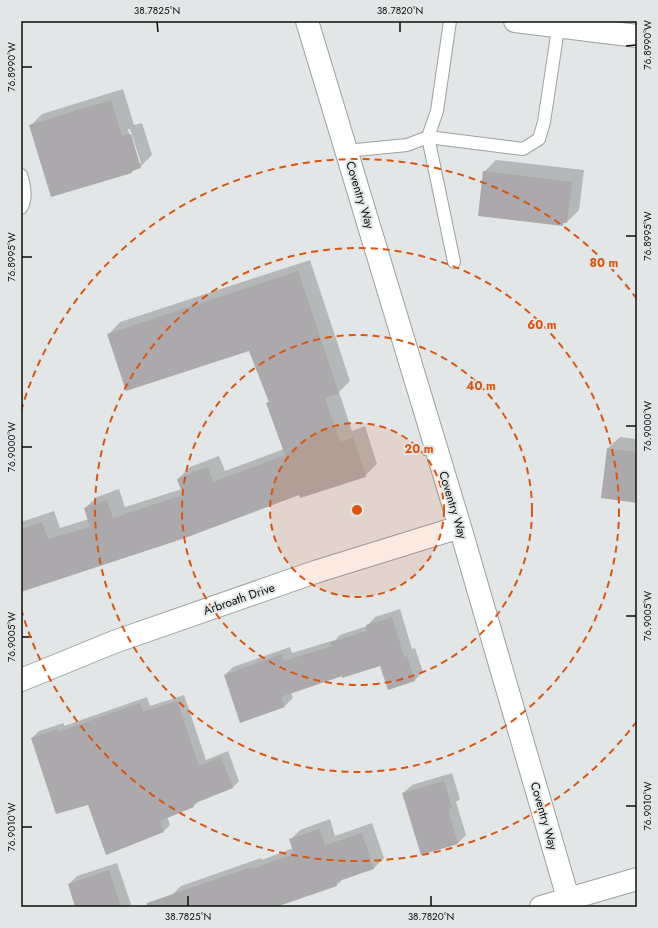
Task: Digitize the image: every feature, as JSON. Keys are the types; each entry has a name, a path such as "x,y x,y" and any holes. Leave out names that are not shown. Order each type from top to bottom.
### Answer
{"street":[{"name":"Coventry Way","path":"307,21 460,527 568,898"},
{"path":"515,21 559,24 637,36"},
{"name":"Arbroath Drive","path":"21,680 114,642 315,572 460,527"},
{"path":"541,907 637,879"}],"lane":[{"path":"450,21 437,111 428,137 454,262"},
{"path":"346,151 407,145 428,137 523,149 539,139 544,122 559,24"},
{"path":"21,175 24,185 23,204 21,208"}],"building":[{"path":"111,100 122,136 131,134 141,168 132,171 132,173 51,197 29,125"},
{"path":"483,171 572,182 567,223 563,223 563,226 478,216"},
{"path":"298,271 339,393 325,398 340,442 353,437 366,477 300,498 299,495 185,538 21,592 21,529 42,522 48,539 90,527 84,508 107,500 113,518 183,495 177,479 208,467 213,482 285,455 266,403 269,402 249,351 126,391 107,334"},
{"path":"607,448 637,452 637,503 601,498"},
{"path":"392,617 404,657 407,656 415,681 388,690 380,666 342,678 342,676 281,697 285,707 240,723 224,675 282,654 284,661 332,646 331,642 367,631 366,625"},
{"path":"177,701 199,766 221,757 233,788 193,804 194,807 160,821 164,832 106,855 88,805 56,814 31,738 57,729 58,732 140,703 143,712"},
{"path":"444,781 452,808 448,809 458,844 421,855 402,793"},
{"path":"320,829 325,845 362,833 374,869 336,882 337,886 276,907 147,907 147,903 251,867 252,869 294,854 289,839"},
{"path":"109,870 121,907 75,907 68,884"}]}
